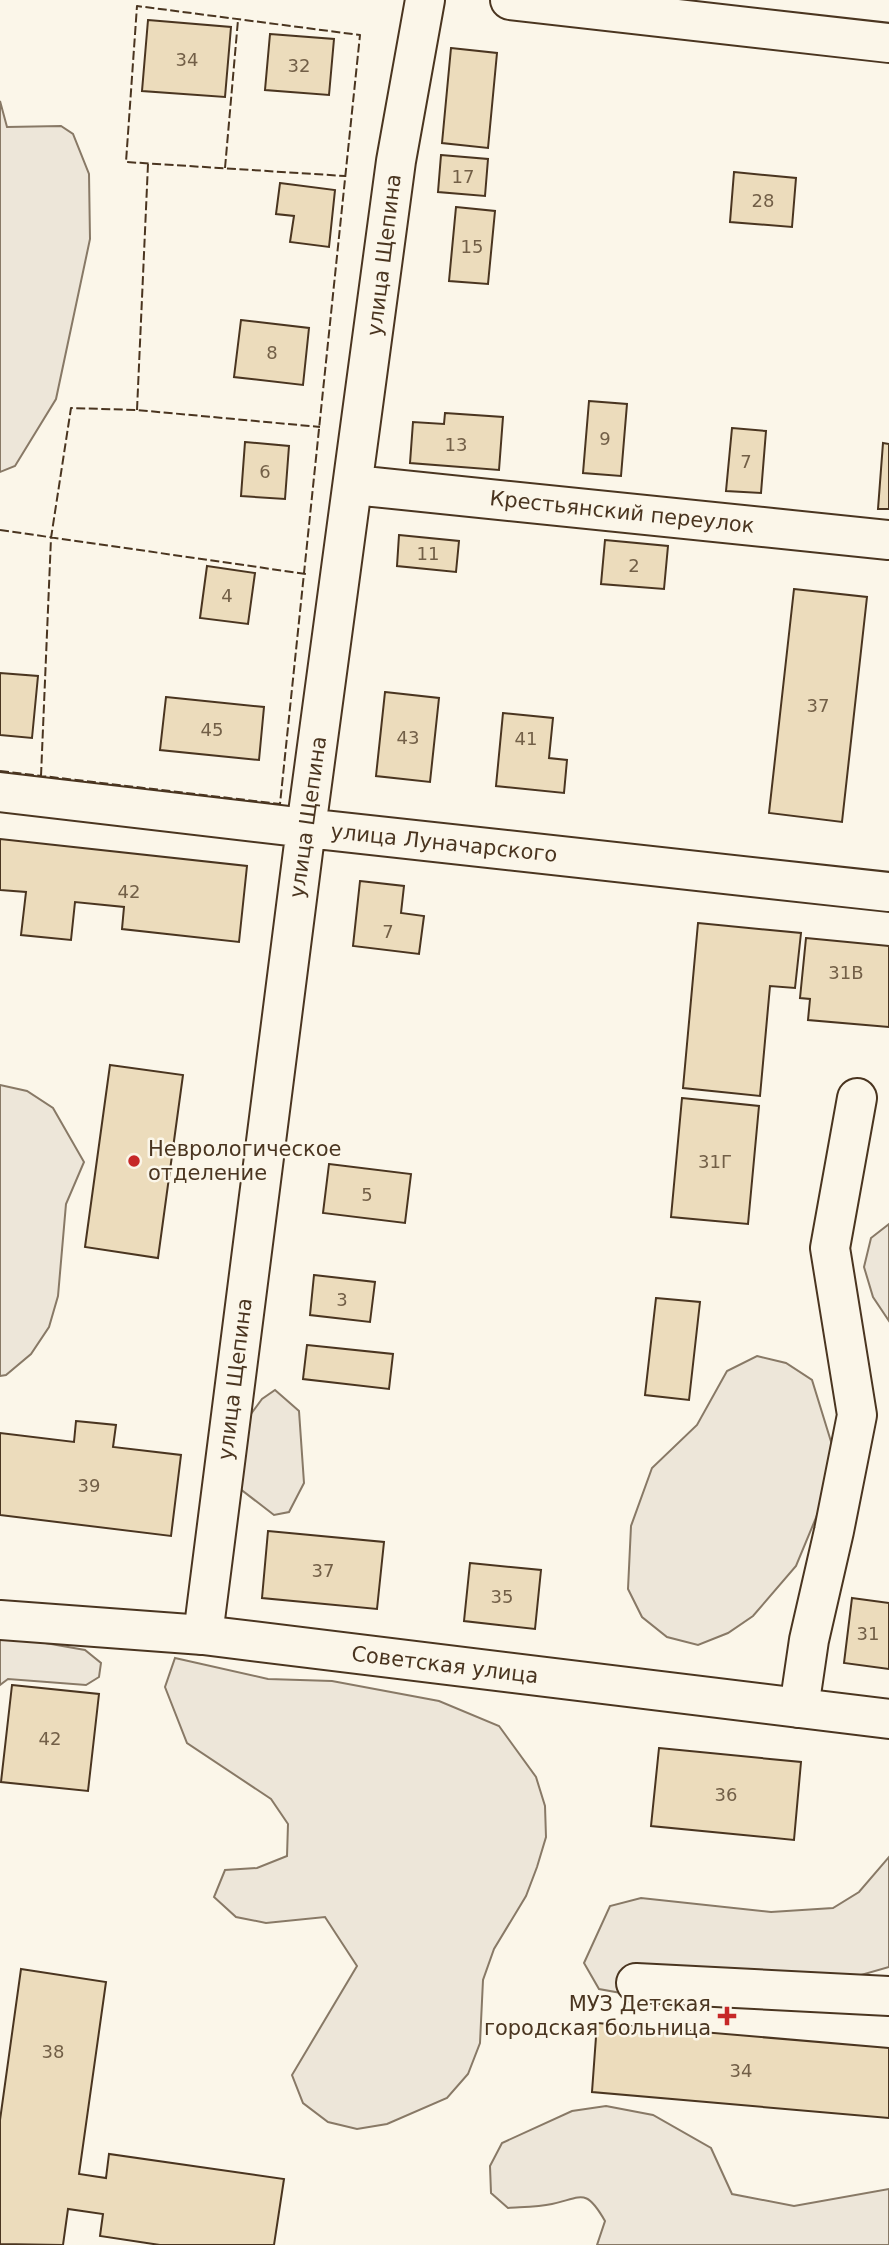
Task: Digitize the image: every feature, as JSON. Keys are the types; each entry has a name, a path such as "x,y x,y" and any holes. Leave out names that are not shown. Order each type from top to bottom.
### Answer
{"street":[{"name":"улица Щепина","path":"203,1635 306,828 396,161 425,0"},
{"path":"510,0 889,43"},
{"name":"Крестьянский переулок","path":"354,485 889,540"},
{"name":"улица Луначарского","path":"0,792 889,891"},
{"path":"799,1708 809,1640 857,1415 830,1248 857,1098"},
{"name":"Советская улица","path":"0,1619 203,1635 889,1719"},
{"path":"636,1983 889,1997"}],"shaded area":[{"path":"0,101 7,127 61,126 73,134 89,174 90,239 56,399 15,466 0,472"},
{"path":"0,1085 27,1091 53,1108 84,1162 66,1204 58,1296 49,1327 31,1354 6,1375 0,1376"},
{"path":"889,1224 889,1321 873,1297 864,1267 871,1238"},
{"path":"757,1356 786,1363 812,1380 833,1448 820,1508 796,1566 753,1616 728,1633 698,1645 667,1637 642,1617 628,1589 631,1526 652,1468 697,1425 727,1371"},
{"path":"275,1390 299,1411 304,1483 289,1512 274,1515 239,1488 248,1418 262,1399"},
{"path":"0,1635 85,1650 101,1663 99,1677 86,1685 8,1679 0,1685"},
{"path":"175,1658 268,1679 332,1681 439,1701 499,1726 536,1777 545,1806 546,1837 526,1896 494,1949 483,1980 480,2043 468,2074 447,2098 387,2124 357,2129 328,2122 303,2103 292,2075 357,1966 325,1917 266,1923 236,1917 214,1897 225,1870 257,1868 287,1856 288,1824 271,1799 187,1743 165,1687"},
{"path":"889,1857 889,1967 788,1996 693,2006 599,1989 584,1963 610,1906 641,1898 771,1912 833,1908 859,1892"},
{"path":"606,2106 653,2115 711,2148 732,2194 794,2206 889,2189 889,2245 597,2245 605,2221 588,2199 583,2197 547,2205 508,2208 491,2193 490,2166 502,2143 572,2111"}],"building":[{"path":"148,20 231,27 225,97 142,91"},
{"path":"270,34 334,39 329,95 265,90"},
{"path":"451,48 497,53 488,148 442,143"},
{"path":"441,155 488,159 485,196 438,192"},
{"path":"734,172 796,178 792,227 730,222"},
{"path":"280,183 335,190 329,247 290,242 294,216 276,214"},
{"path":"456,207 495,211 488,284 449,281"},
{"path":"241,320 309,328 303,385 234,377"},
{"path":"589,401 627,404 621,476 583,473"},
{"path":"445,413 503,417 499,470 410,463 413,422 444,424"},
{"path":"732,428 766,431 761,493 726,491"},
{"path":"245,442 289,446 285,499 241,496"},
{"path":"883,443 889,444 889,509 878,509"},
{"path":"399,535 459,541 456,572 397,566"},
{"path":"605,540 668,546 664,589 601,584"},
{"path":"207,566 255,573 248,624 200,618"},
{"path":"794,589 867,597 842,822 769,813"},
{"path":"0,673 38,676 32,738 0,735"},
{"path":"385,692 439,698 430,782 376,776"},
{"path":"166,697 264,707 259,760 160,750"},
{"path":"503,713 553,718 549,758 567,760 564,793 496,786"},
{"path":"0,839 247,866 239,942 122,929 124,907 75,902 71,940 21,935 26,892 0,890"},
{"path":"360,881 404,886 401,913 424,916 419,954 353,946"},
{"path":"698,923 801,933 795,988 770,986 760,1096 683,1088"},
{"path":"806,938 889,946 889,1027 808,1020 810,999 800,998"},
{"name":"Неврологическое отделение","path":"110,1065 183,1075 158,1258 85,1247"},
{"path":"682,1098 759,1106 748,1224 671,1217"},
{"path":"329,1164 411,1174 405,1223 323,1213"},
{"path":"314,1275 375,1282 370,1322 310,1315"},
{"path":"656,1298 700,1302 689,1400 645,1395"},
{"path":"307,1345 393,1354 389,1389 303,1379"},
{"path":"76,1421 116,1425 113,1447 181,1455 171,1536 0,1515 0,1433 74,1442"},
{"path":"268,1531 384,1542 377,1609 262,1598"},
{"path":"470,1563 541,1570 535,1629 464,1621"},
{"path":"852,1598 889,1603 889,1669 844,1663"},
{"path":"12,1685 99,1694 88,1791 1,1782"},
{"path":"659,1748 801,1762 794,1840 651,1826"},
{"path":"21,1969 106,1982 79,2174 106,2178 109,2154 284,2179 274,2245 160,2245 100,2236 103,2214 68,2209 63,2245 0,2244 0,2120"},
{"path":"597,2023 889,2048 889,2118 592,2092"}],"fence":[{"path":"0,771 280,804 360,35 137,6 126,162 345,176"},
{"path":"225,168 238,20"},
{"path":"137,410 148,164"},
{"path":"41,776 51,538 71,408 137,410 320,427"},
{"path":"0,530 306,574"}],"place":[{"name":"Неврологическое отделение","path":"134,1161"},
{"name":"МУЗ Детская городская больница","path":"727,2016"}]}
